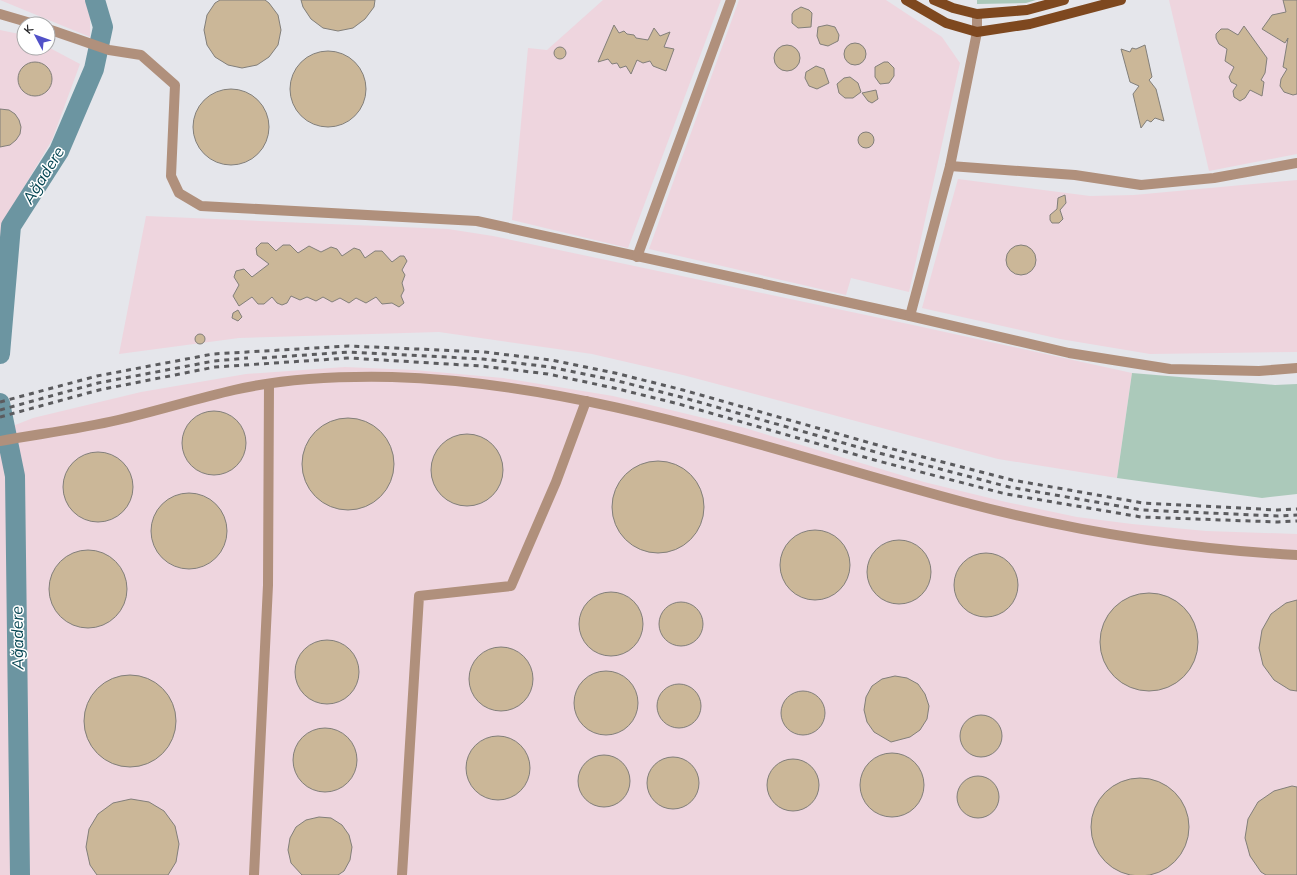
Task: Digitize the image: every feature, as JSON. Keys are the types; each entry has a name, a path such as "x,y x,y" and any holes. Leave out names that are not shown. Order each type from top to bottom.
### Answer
{"main road":[{"path":"906,0 946,23 976,32 1030,24 1121,0"},
{"path":"934,0 953,8 977,14 1027,10 1064,0"}],"street":[{"path":"637,257 731,0"},
{"path":"0,14 16,19"},
{"path":"910,316 950,166 976,32 977,14"},
{"path":"56,32 109,50 140,55 175,85 171,176 178,193 201,206 477,221 910,316 1070,353 1170,368 1258,371 1297,368"},
{"path":"950,166 1075,175 1141,185 1214,178 1297,163"},
{"path":"0,441 117,420 236,389 269,384 342,378 407,378 506,387 586,401 671,421 963,502 1070,528 1154,542 1225,551 1297,555"},
{"path":"254,875 268,585 269,384"},
{"path":"402,875 419,596 511,586 556,482 586,401"}],"shaded area":[{"path":"0,0 85,0 90,10 90,37 56,23 56,16 39,16"},
{"path":"603,0 721,0 628,248 512,220 528,48 547,50"},
{"path":"739,0 886,0 942,37 960,63 909,292 851,278 846,295 649,249"},
{"path":"1169,0 1297,0 1297,154 1209,171"},
{"path":"0,30 16,33 16,56 56,56 56,51 80,64 52,140 3,222 0,247"},
{"path":"958,179 1090,196 1134,195 1297,180 1297,352 1150,354 1060,339 922,308"},
{"path":"146,216 448,229 493,236 1132,373 1117,478 998,459 683,375 592,354 439,332 239,338 119,354"},
{"path":"345,367 414,370 503,378 613,396 745,428 924,482 1006,502 1077,517 1206,531 1297,534 1297,875 0,875 0,431 33,418 141,392 246,374"}],"green space":[{"path":"977,0 1036,0 1026,3 977,4"},
{"path":"1132,373 1275,385 1297,384 1297,494 1262,498 1117,478"}],"building":[{"path":"220,0 265,0 269,3 278,15 281,30 278,45 269,57 257,65 242,68 228,65 215,57 207,45 204,30 207,15 215,3"},
{"path":"301,0 375,0 374,7 365,19 353,28 338,31 323,28 311,19 303,7"},
{"path":"1283,0 1297,0 1297,94 1293,95 1284,92 1280,86 1281,79 1287,69 1283,67 1288,38 1285,43 1262,29 1272,15 1286,12"},
{"path":"801,7 812,13 811,27 798,28 792,23 792,14"},
{"path":"614,25 619,33 624,31 627,34 634,35 636,38 648,40 654,28 660,36 670,32 664,47 674,49 666,71 653,66 650,61 643,63 637,60 631,74 626,66 620,68 617,63 612,64 608,59 598,62"},
{"path":"827,25 835,27 839,35 838,41 828,46 820,44 817,36 818,27"},
{"path":"1244,26 1267,58 1265,73 1261,80 1264,82 1262,96 1250,90 1245,98 1240,101 1234,97 1233,91 1237,85 1231,82 1229,77 1234,67 1225,61 1227,49 1219,44 1216,34 1221,29 1228,29 1238,35"},
{"path":"855,43 863,46 866,54 863,62 855,65 847,62 844,54 847,46"},
{"path":"787,45 796,49 800,58 796,67 787,71 778,67 774,58 778,49"},
{"path":"1145,45 1152,77 1149,80 1156,89 1164,121 1155,118 1151,122 1147,120 1141,128 1133,94 1139,86 1130,82 1121,49 1130,52 1132,48 1136,49"},
{"path":"558,47 562,47 566,53 562,59 558,59 554,55 554,51"},
{"path":"328,51 342,54 355,62 363,75 366,89 363,103 355,116 342,124 328,127 314,124 301,116 293,103 290,89 293,75 301,62 314,54"},
{"path":"35,62 47,67 52,79 47,91 35,96 23,91 18,79 23,67"},
{"path":"884,62 888,62 894,68 894,76 889,83 880,84 875,77 875,67"},
{"path":"816,66 824,69 829,83 817,89 809,86 805,78 806,72"},
{"path":"850,77 858,83 861,92 853,98 845,98 839,93 837,84 844,78"},
{"path":"231,89 245,92 258,100 266,113 269,127 266,141 258,154 245,162 231,165 217,162 204,154 196,141 193,127 196,113 204,100 217,92"},
{"path":"876,90 878,99 872,103 868,101 862,93"},
{"path":"0,109 9,110 15,114 21,127 20,134 16,140 10,145 0,147"},
{"path":"866,132 872,134 874,140 872,146 866,148 860,146 858,140 860,134"},
{"path":"1065,195 1066,203 1060,210 1063,219 1059,223 1052,223 1050,220 1050,215 1057,209 1058,198"},
{"path":"261,243 268,243 276,251 283,245 290,245 298,253 309,246 321,252 331,247 337,249 342,256 354,248 360,250 365,258 375,251 382,251 392,262 400,256 404,256 407,261 402,270 405,275 402,283 404,290 401,296 404,303 399,307 392,303 382,304 376,297 366,303 356,298 349,303 340,298 332,302 323,297 316,301 307,297 300,300 291,296 287,303 282,305 277,303 272,297 264,304 258,304 252,297 239,306 233,296 239,285 234,277 236,271 244,269 252,277 269,264 257,255 256,248"},
{"path":"1021,245 1032,249 1036,260 1032,271 1021,275 1010,271 1006,260 1010,249"},
{"path":"238,310 242,317 238,321 232,318 233,313"},
{"path":"198,334 202,334 205,339 202,344 198,344 195,341 195,337"},
{"path":"214,411 226,413 237,420 244,431 246,443 244,455 237,466 226,473 214,475 202,473 191,466 184,455 182,443 184,431 191,420 202,413"},
{"path":"348,418 366,422 381,431 390,446 394,464 390,482 381,497 366,506 348,510 330,506 315,497 306,482 302,464 306,446 315,431 330,422"},
{"path":"460,434 474,434 493,444 503,463 503,477 493,496 474,506 460,506 441,496 431,477 431,463 441,444"},
{"path":"91,452 105,452 118,458 127,467 133,480 131,500 123,512 105,522 91,522 78,516 69,507 63,494 63,480 69,467 78,458"},
{"path":"658,461 676,465 691,474 700,489 704,507 700,525 691,540 676,549 658,553 640,549 625,540 616,525 612,507 616,489 625,474 640,465"},
{"path":"189,493 203,496 216,504 224,517 227,531 224,545 216,558 203,566 189,569 175,566 162,558 154,545 151,531 154,517 162,504 175,496"},
{"path":"815,530 828,533 840,540 847,552 850,565 847,578 840,590 828,597 815,600 802,597 790,590 783,578 780,565 783,552 790,540 802,533"},
{"path":"899,540 911,542 922,549 929,560 931,572 929,584 922,595 911,602 899,604 887,602 876,595 869,584 867,572 869,560 876,549 887,542"},
{"path":"88,550 103,553 110,557 120,567 124,574 127,589 124,604 120,611 110,621 103,625 88,628 73,625 66,621 56,611 52,604 49,589 52,574 56,567 66,557 73,553"},
{"path":"986,553 998,555 1009,562 1016,573 1018,585 1016,597 1009,608 998,615 986,617 974,615 963,608 956,597 954,585 956,573 963,562 974,555"},
{"path":"611,592 623,594 634,601 641,612 643,624 641,636 634,647 623,654 611,656 599,654 588,647 581,636 579,624 581,612 588,601 599,594"},
{"path":"1149,593 1168,597 1184,607 1194,623 1198,642 1194,661 1184,677 1168,687 1149,691 1130,687 1114,677 1104,661 1100,642 1104,623 1114,607 1130,597"},
{"path":"1297,600 1297,691 1290,690 1274,680 1263,665 1259,648 1262,630 1271,614 1286,603"},
{"path":"681,602 693,606 699,612 703,624 699,636 693,642 681,646 669,642 663,636 659,624 663,612 669,606"},
{"path":"327,640 339,642 350,649 357,660 359,672 357,684 350,695 339,702 327,704 315,702 304,695 297,684 295,672 297,660 304,649 315,642"},
{"path":"501,647 513,649 524,656 531,667 533,679 531,691 524,702 513,709 501,711 489,709 478,702 471,691 469,679 471,667 478,656 489,649"},
{"path":"606,671 618,673 629,680 636,691 638,703 636,715 629,726 618,733 606,735 594,733 583,726 576,715 574,703 576,691 583,680 594,673"},
{"path":"130,675 148,679 163,688 172,703 176,721 172,739 163,754 148,763 130,767 112,763 97,754 88,739 84,721 88,703 97,688 112,679"},
{"path":"895,676 907,678 918,684 925,694 929,706 927,719 920,730 910,737 891,742 874,732 867,722 864,710 866,697 872,686 882,679"},
{"path":"679,684 691,688 697,694 701,706 697,718 691,724 679,728 667,724 661,718 657,706 661,694 667,688"},
{"path":"803,691 815,695 821,701 825,713 821,725 815,731 803,735 791,731 785,725 781,713 785,701 791,695"},
{"path":"977,715 985,715 996,721 1002,732 1002,740 996,751 985,757 977,757 966,751 960,740 960,732 966,721"},
{"path":"325,728 337,730 348,737 355,748 357,760 355,772 348,783 337,790 325,792 313,790 302,783 295,772 293,760 295,748 302,737 313,730"},
{"path":"498,736 510,738 521,745 528,756 530,768 528,780 521,791 510,798 498,800 486,798 475,791 468,780 466,768 468,756 475,745 486,738"},
{"path":"892,753 904,755 915,762 922,773 924,785 922,797 915,808 904,815 892,817 880,815 869,808 862,797 860,785 862,773 869,762 880,755"},
{"path":"599,755 609,755 623,762 630,776 630,786 623,800 609,807 599,807 589,803 582,796 578,786 578,776 582,766 589,759"},
{"path":"668,757 678,757 692,764 699,778 699,788 692,802 678,809 668,809 658,805 651,798 647,788 647,778 651,768 658,761"},
{"path":"788,759 798,759 812,766 819,780 819,790 812,804 798,811 788,811 778,807 771,800 767,790 767,780 771,770 778,763"},
{"path":"974,776 982,776 993,782 999,793 999,801 993,812 982,818 974,818 963,812 957,801 957,793 963,782"},
{"path":"1140,778 1150,779 1167,786 1181,800 1188,817 1188,837 1181,854 1167,868 1150,875 1140,876 1130,875 1113,868 1099,854 1092,837 1091,827 1092,817 1099,800 1113,786 1130,779"},
{"path":"1292,786 1297,787 1297,875 1266,875 1261,872 1250,856 1245,838 1248,819 1258,802 1274,791"},
{"path":"131,799 149,802 164,811 175,826 179,844 176,862 168,875 97,875 90,865 86,847 89,829 98,814 113,803"},
{"path":"319,817 331,818 342,825 349,835 352,847 350,860 344,871 338,875 302,875 291,863 288,850 290,838 296,827 306,820"}],"waterway":[{"name":"Ağadere","path":"0,354 11,226 59,151 94,69 103,27 95,0"},
{"name":"Ağadere","path":"0,403 15,476 20,875"}],"railway":[{"path":"0,402 97,376 213,354 349,346 484,352 551,360 615,373 683,390 881,446 1012,480 1143,503 1278,510 1297,509"},
{"path":"262,358 349,352 483,359 550,367 614,380 681,397 879,453 1009,487 1142,510 1278,516 1297,515"},
{"path":"0,410 98,383 214,361 248,358"},
{"path":"0,417 99,390 215,367 349,358 481,366 548,374 614,388 679,404 878,461 1006,494 1141,517 1278,522 1297,521"}]}
